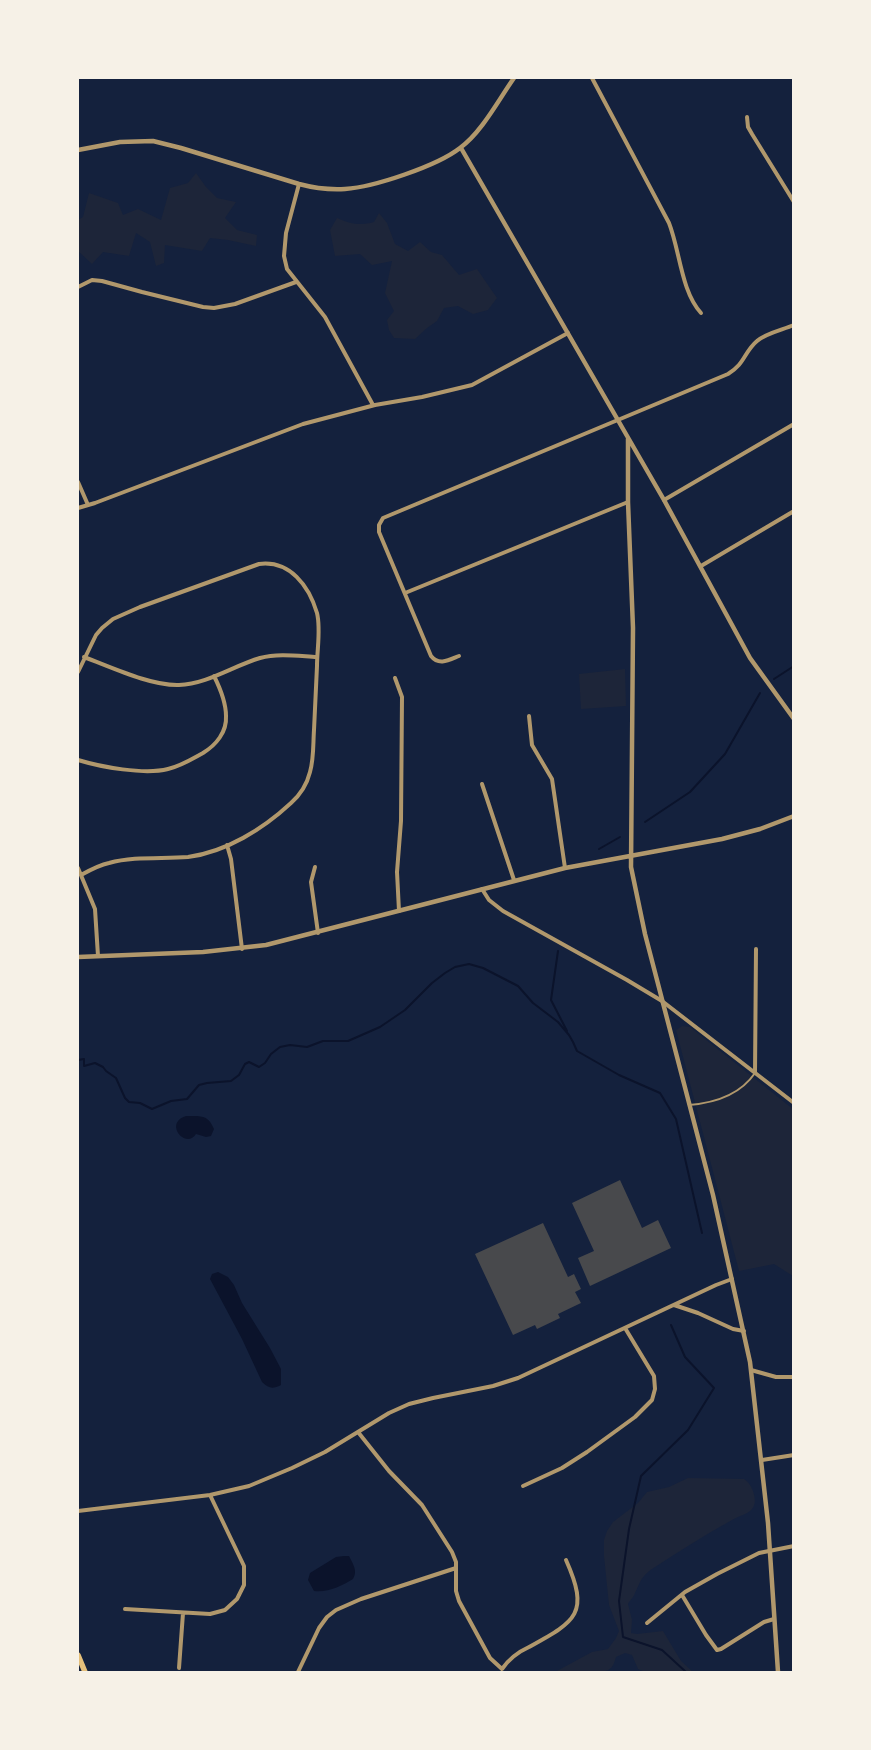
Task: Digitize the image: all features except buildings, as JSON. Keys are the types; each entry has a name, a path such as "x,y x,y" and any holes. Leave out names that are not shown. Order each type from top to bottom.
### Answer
{"highway":[{"path":"78,1655 85,1672"}],"street":[{"path":"78,150 120,142 153,141 318,189 338,189 372,184 437,161 461,148 478,130 514,78"},
{"path":"592,78 669,223 692,301 701,313"},
{"path":"747,117 748,126 752,134 794,202"},
{"path":"461,148 664,500 755,665 793,716"},
{"path":"299,184 284,246 286,269 325,317 373,405"},
{"path":"78,287 92,280 102,280 142,292 214,308 235,304 296,282"},
{"path":"459,656 443,662 437,661 432,657 379,532 380,523 384,517 618,421 730,372 742,362 758,340 794,325"},
{"path":"78,508 303,424 373,405 422,397 472,385 568,333"},
{"path":"664,500 794,424"},
{"path":"628,439 628,502 633,628 632,871 639,910 713,1195 752,1370 770,1550 778,1672"},
{"path":"78,482 88,505"},
{"path":"405,592 628,502"},
{"path":"700,566 794,510"},
{"path":"78,672 98,632 113,619 140,607 259,564 280,565 290,570 301,582 312,600 318,621 312,758 305,784 292,802 251,834 227,845 192,856 119,860 100,865 81,875"},
{"path":"84,657 130,674 165,684 191,684 268,656 317,658"},
{"path":"78,760 111,767 157,771 176,767 207,751 221,736 226,718 225,704 214,676"},
{"path":"395,678 402,697 401,821 397,872 398,911"},
{"path":"529,716 532,745 538,758 552,778 564,868"},
{"path":"482,784 514,880"},
{"path":"78,957 242,949 266,945 564,868 722,839 760,829 794,816"},
{"path":"227,845 231,859 242,949"},
{"path":"315,867 311,882 318,933"},
{"path":"78,868 95,909 98,956"},
{"path":"482,889 489,900 503,911 627,980 662,1002 794,1103"},
{"path":"755,1073 756,949"},
{"path":"78,1511 210,1495 249,1486 318,1456 390,1413 409,1404 493,1386 518,1378 732,1279"},
{"path":"674,1305 734,1329 744,1331"},
{"path":"523,1486 562,1468 587,1452 635,1417 652,1400 655,1389 654,1376 625,1328"},
{"path":"752,1370 776,1377 794,1377"},
{"path":"358,1432 390,1471 426,1510 452,1552 456,1568 455,1587 459,1601 490,1658 502,1669 516,1654 559,1630 573,1617 578,1606 578,1597 574,1579 566,1560"},
{"path":"762,1460 794,1454"},
{"path":"124,1609 206,1614 225,1610 237,1599 244,1585 245,1569 210,1495"},
{"path":"647,1623 682,1595 717,1574 759,1553 794,1546"},
{"path":"298,1672 319,1628 327,1617 336,1610 361,1599 456,1568"},
{"path":"682,1595 717,1650 765,1622 774,1619"},
{"path":"178,1668 182,1613"}],"lane":[{"path":"689,1105 712,1102 732,1093 750,1080 755,1073"}],"shaded area":[{"path":"196,173 217,198 236,202 225,218 237,230 257,235 256,246 210,238 202,251 165,245 164,263 156,266 150,242 136,233 129,256 103,252 92,264 78,251 78,220 83,217 89,193 118,203 123,215 138,209 161,220 170,188 188,183"},
{"path":"379,213 387,223 395,244 408,251 420,242 431,252 442,255 459,275 477,269 497,298 488,310 473,314 458,306 444,308 437,321 415,339 394,338 389,330 387,320 394,311 385,293 392,261 372,265 360,254 335,256 330,230 337,218 351,223 364,224 374,222"},
{"path":"625,669 626,706 581,709 579,674"},
{"path":"682,1026 690,1027 793,1109 793,1276 774,1264 739,1271 676,1030"},
{"path":"186,1116 206,1118 214,1129 211,1136 206,1137 196,1134 192,1138 182,1137 176,1129 176,1124 179,1119"},
{"path":"218,1272 228,1277 234,1285 242,1303 270,1348 281,1369 281,1385 271,1388 262,1382 242,1339 210,1279 212,1274"},
{"path":"688,1478 744,1479 750,1484 755,1497 754,1506 748,1513 734,1519 648,1572 641,1580 628,1604 632,1620 631,1633 663,1631 681,1661 693,1672 645,1672 638,1669 632,1655 625,1653 616,1657 612,1667 607,1671 584,1673 555,1672 592,1652 608,1649 619,1631 609,1605 604,1556 604,1540 613,1522 638,1503 647,1492 669,1487"},
{"path":"349,1556 355,1570 353,1579 334,1588 314,1591 308,1580 310,1573 336,1557"}],"waterway":[{"path":"774,679 794,666"},
{"path":"645,822 690,792 725,754 760,693"},
{"path":"599,849 620,837"},
{"path":"558,951 551,1000 567,1031"},
{"path":"78,1060 84,1059 84,1066 95,1063 103,1067 116,1078 125,1098 129,1102 140,1103 152,1109 171,1101 187,1099 199,1085 231,1081 239,1075 245,1064 249,1062 259,1067 280,1047 290,1045 307,1047 323,1041 348,1041 380,1027 405,1010 445,973 455,967 469,964 483,968 518,986 533,1003 558,1022 573,1042"},
{"path":"573,1042 577,1051 619,1075 660,1093 676,1119 702,1233"},
{"path":"671,1325 685,1357 714,1388 688,1430 641,1476 629,1529 619,1601 623,1637 662,1650 686,1672"}]}
